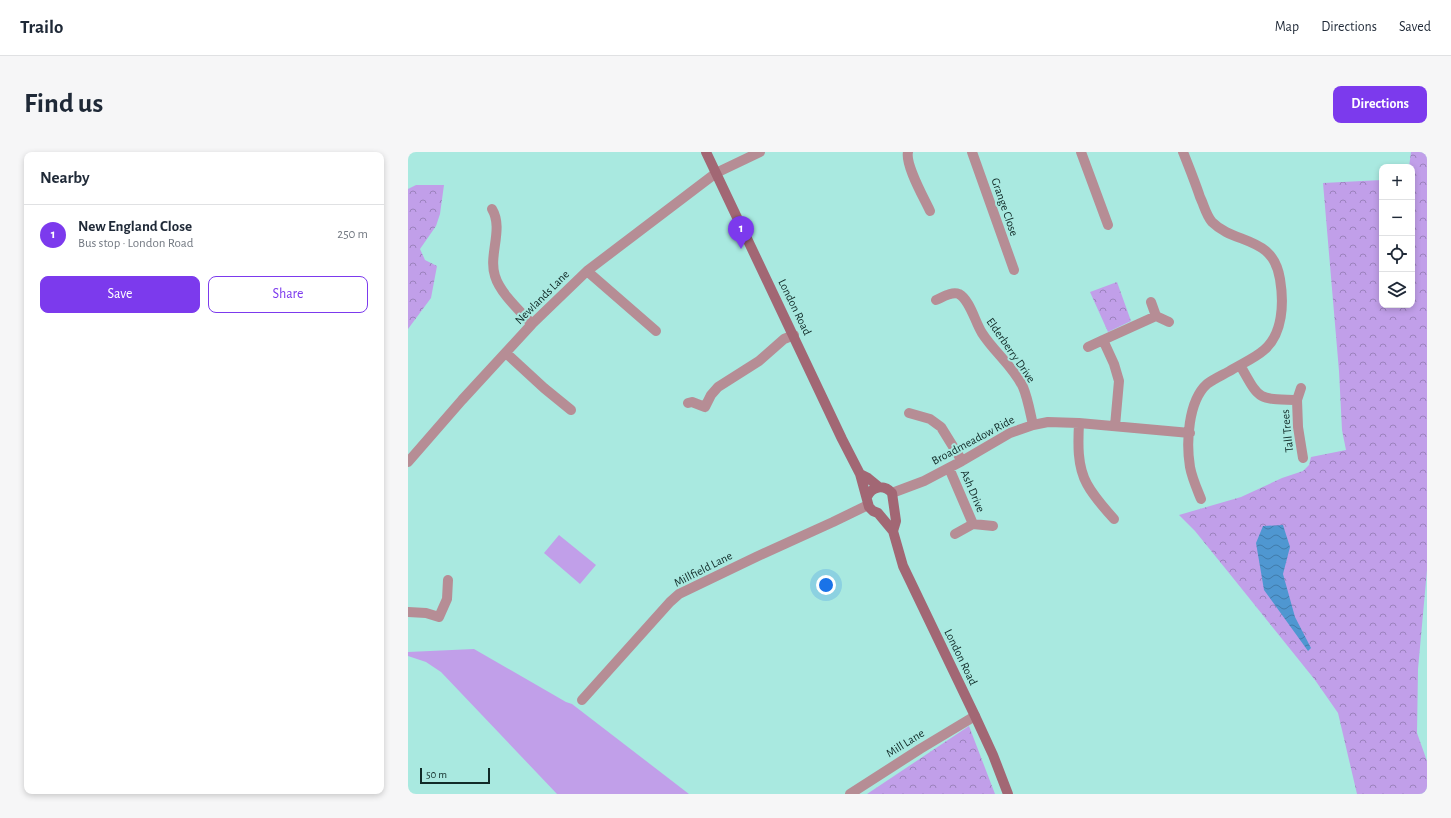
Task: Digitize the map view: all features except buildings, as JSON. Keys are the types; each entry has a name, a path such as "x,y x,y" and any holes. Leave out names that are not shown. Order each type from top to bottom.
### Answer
{"main road":[{"name":"London Road","path":"706,152 860,474 872,511 878,513 893,531 903,566 993,755 1008,794"},
{"name":"London Road","path":"860,474 868,478 878,487 884,487 892,493 896,521 893,531"},
{"path":"868,501 869,493 878,487"},
{"path":"878,513 889,510 893,505"}],"street":[{"name":"Newlands Lane","path":"408,462 462,400 532,324 587,271 716,173 760,152"},
{"path":"908,152 907,156 910,168 930,211"},
{"name":"Grange Close","path":"972,152 1014,270"},
{"path":"1081,152 1108,225"},
{"path":"1183,152 1211,221 1228,233 1255,243 1262,248 1278,268 1281,289 1282,311 1277,333 1270,345 1240,365 1211,381 1199,394 1194,405 1190,433 1190,468 1201,499"},
{"path":"492,209 496,220 495,277 510,300 532,324"},
{"path":"587,271 656,331"},
{"name":"Elderberry Drive","path":"936,300 955,293 967,301 982,333 1023,387 1029,404 1033,425"},
{"path":"1151,302 1156,316 1169,322"},
{"path":"1088,347 1156,316"},
{"path":"688,403 692,402 706,407 711,395 718,388 758,360 784,339 794,335"},
{"path":"1103,340 1118,377 1119,390 1115,426"},
{"path":"506,353 544,388 571,410"},
{"name":"Tall Trees","path":"1240,365 1254,390 1262,397 1270,399 1297,400"},
{"name":"Tall Trees","path":"1301,388 1297,400 1298,427 1303,458"},
{"path":"909,413 930,419 941,427 962,461"},
{"name":"Broadmeadow Ride","path":"892,493 924,481 1010,433 1033,425 1048,422 1079,423 1190,433"},
{"path":"1079,423 1078,441 1080,460 1086,484 1098,501 1114,519"},
{"name":"Ash Drive","path":"949,468 973,524"},
{"name":"Millfield Lane","path":"582,700 670,602 679,594 833,522 868,501"},
{"name":"Ash Drive","path":"955,534 973,524 993,526"},
{"path":"408,612 426,613 439,617 447,598 448,580"},
{"name":"Mill Lane","path":"850,794 920,748 975,716"}],"green space":[{"path":"1411,152 1427,152 1427,570 1418,669 1417,733 1427,761 1427,794 1357,794 1338,713 1315,680 1195,531 1179,515 1241,497 1282,478 1303,471 1309,465 1311,457 1346,450 1342,430 1339,371 1323,183 1379,180 1379,308 1415,308 1415,164 1409,164"},
{"path":"416,185 444,185 440,214 436,226 420,249 425,260 437,266 431,298 408,329 408,189"},
{"path":"1117,282 1131,321 1108,332 1090,292"},
{"path":"559,535 596,565 580,584 544,553"},
{"path":"474,649 572,704 689,794 557,794 441,672 426,662 408,656 408,652"},
{"path":"969,726 995,794 867,794"}],"water":[{"path":"1283,525 1290,547 1283,574 1295,617 1311,648 1308,651 1264,590 1256,543 1263,526"}],"place":[{"name":"New England Close","path":"741,249"}]}
